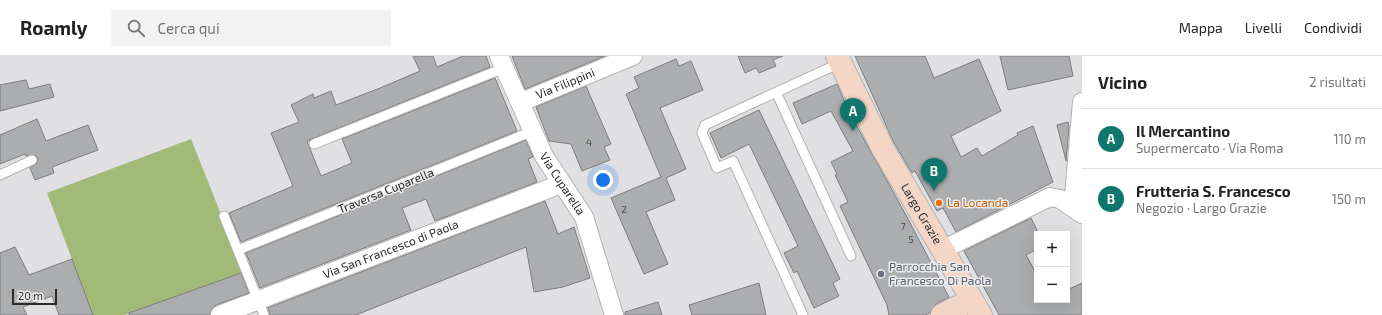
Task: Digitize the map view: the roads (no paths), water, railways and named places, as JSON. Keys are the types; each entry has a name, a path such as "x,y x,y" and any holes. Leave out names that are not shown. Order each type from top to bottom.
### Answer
{"street":[{"name":"Via Filippini","path":"521,102 633,56"},
{"name":"Via Cuparella","path":"502,60 544,156 584,217 614,315"},
{"name":"Largo Grazie","path":"838,60 883,149 976,307"},
{"path":"1077,211 1082,102"},
{"name":"Via San Francesco di Paola","path":"220,315 261,308 561,184"},
{"path":"942,250 1050,197 1060,199 1077,211"},
{"path":"942,315 976,307"}],"lane":[{"path":"314,144 502,60"},
{"path":"803,315 733,161 717,168 702,133 705,125 777,94 838,60"},
{"path":"777,94 851,256"},
{"name":"Traversa Cuparella","path":"238,250 533,131"},
{"path":"0,175 32,160"},
{"path":"224,216 261,308"}],"place":[{"name":"Il Mercantino","path":"853,131"},
{"name":"Frutteria S. Francesco","path":"934,191"},
{"name":"La Locanda","path":"939,203"},
{"name":"Parrocchia San Francesco Di Paola","path":"881,274"}]}
